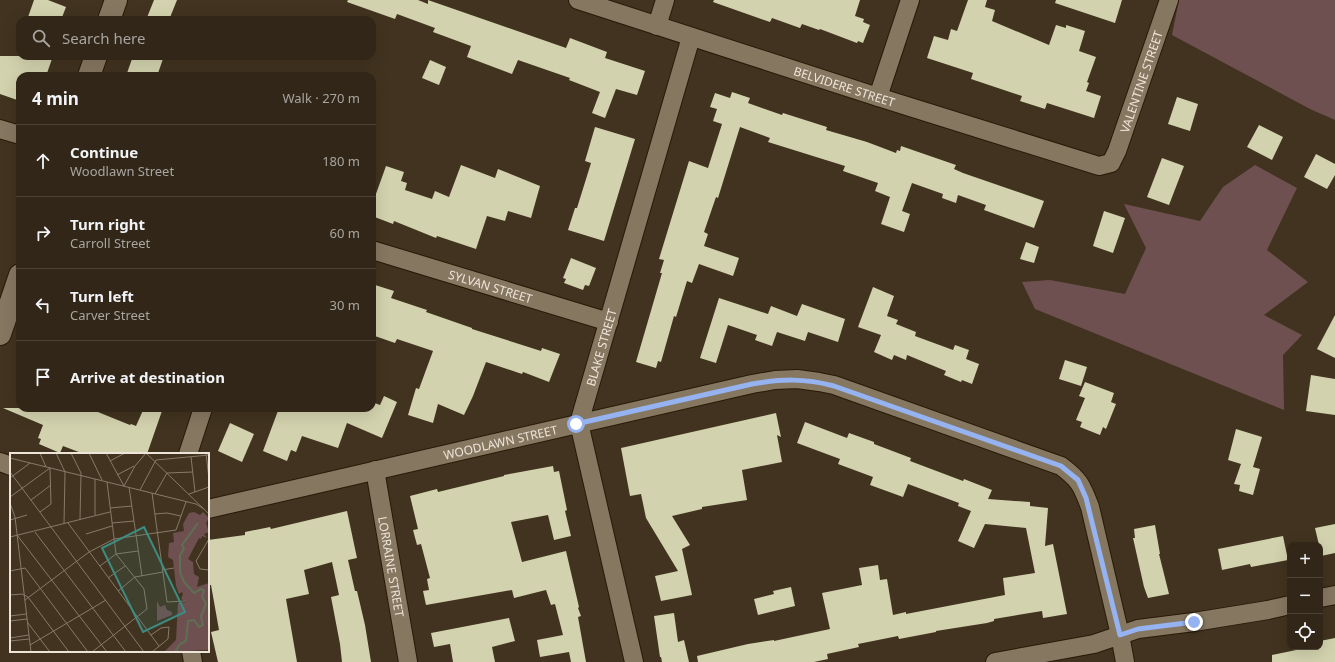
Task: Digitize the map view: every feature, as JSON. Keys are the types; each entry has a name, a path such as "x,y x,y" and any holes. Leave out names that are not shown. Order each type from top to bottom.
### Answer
{"street":[{"path":"110,16 116,0"},
{"name":"BELVIDERE STREET","path":"578,0 878,97 1100,166 1111,163"},
{"path":"657,26 665,0"},
{"path":"878,97 910,0"},
{"name":"VALENTINE STREET","path":"1111,163 1117,151 1168,0"},
{"name":"BLAKE STREET","path":"634,662 579,423 691,37"},
{"path":"90,72 95,60"},
{"path":"0,129 16,134"},
{"name":"SYLVAN STREET","path":"376,251 609,322"},
{"path":"0,334 16,287"},
{"name":"WOODLAWN STREET","path":"209,509 752,384 786,379 808,380 856,393 1061,466 1078,480 1083,488 1088,502 1120,635 1125,662"},
{"path":"188,453 203,412"},
{"path":"0,462 10,466"},
{"name":"LORRAINE STREET","path":"375,470 408,662"},
{"path":"1323,597 1335,595"},
{"path":"995,662 1094,644 1138,629 1194,622 1287,606"},
{"path":"191,652 193,662"}],"shaded area":[{"path":"1179,0 1335,0 1335,120 1310,109 1172,35"},
{"path":"1255,165 1297,188 1267,250 1308,282 1264,315 1302,335 1283,355 1284,410 1035,309 1022,282 1050,280 1125,294 1146,248 1124,204 1200,221 1223,187"}],"building":[{"path":"34,0 48,0 66,7 63,16 28,16"},
{"path":"154,0 177,0 171,16 148,16"},
{"path":"348,0 418,0 428,4 428,0 566,48 570,38 607,52 605,58 645,71 637,95 616,89 605,118 592,113 600,92 569,80 570,78 518,60 512,74 467,57 471,46 433,32 435,28 397,14 395,19 347,2"},
{"path":"714,0 860,0 855,16 864,19 863,22 870,25 863,43 858,41 857,43 802,24 800,28 772,18 770,22 713,2"},
{"path":"968,0 987,0 985,7 995,10 992,21 1049,45 1056,25 1066,28 1066,25 1085,31 1079,51 1096,57 1087,82 1089,83 1086,91 1101,96 1094,118 1047,103 1045,109 1020,101 1022,96 971,79 973,73 927,58 934,36 948,40 951,29 957,31"},
{"path":"1056,0 1122,0 1115,23 1055,3"},
{"path":"0,56 16,56 16,60 52,60 47,72 16,72 16,100 0,94"},
{"path":"132,60 163,60 158,72 127,72"},
{"path":"430,60 446,67 439,85 422,78"},
{"path":"732,92 750,98 748,103 782,115 783,113 827,127 826,130 867,142 896,153 897,150 900,151 901,146 956,165 954,169 963,173 1044,201 1034,228 984,210 986,205 958,195 956,203 942,198 943,194 912,183 902,211 910,214 904,232 881,224 890,197 875,191 878,183 843,171 845,166 768,142 770,138 740,127 718,198 716,197 704,232 708,234 704,246 739,258 733,276 699,264 692,283 687,281 676,317 674,316 661,362 658,361 656,368 636,362 662,273 660,273 664,260 659,259 689,161 708,168 722,124 713,121 717,109 710,107 715,93 730,98"},
{"path":"1177,97 1198,104 1190,131 1168,124"},
{"path":"1259,125 1283,137 1272,160 1247,147"},
{"path":"595,127 635,139 604,241 568,230 575,208 577,208 591,163 585,161"},
{"path":"1316,154 1335,164 1335,175 1327,189 1304,177"},
{"path":"1162,158 1184,166 1169,205 1147,197"},
{"path":"461,165 495,178 498,169 540,186 531,218 508,211 505,221 487,216 476,249 437,236 436,238 394,221 393,224 376,218 376,194 386,166 404,172 401,181 407,183 405,190 432,199 435,191 449,197"},
{"path":"1104,211 1125,218 1113,253 1093,246"},
{"path":"1026,242 1039,247 1034,263 1020,259"},
{"path":"571,258 596,268 589,286 585,285 583,290 564,283 566,279 563,278"},
{"path":"376,285 394,291 391,298 427,310 426,312 472,329 541,351 542,348 560,354 549,382 523,372 522,374 486,362 464,415 438,404 433,423 408,415 416,388 419,389 433,351 397,339 395,343 376,336"},
{"path":"873,287 894,296 887,316 898,320 896,324 916,332 915,336 953,350 955,345 969,350 966,359 979,364 972,384 962,380 961,382 944,375 946,371 907,355 906,360 894,355 892,360 874,352 881,335 858,327"},
{"path":"719,298 768,314 771,306 797,316 802,304 845,319 838,342 808,332 805,341 777,332 772,346 755,340 757,335 728,325 716,363 700,358"},
{"path":"1335,315 1335,358 1317,349"},
{"path":"1065,360 1087,367 1081,386 1059,379"},
{"path":"1311,375 1335,379 1335,415 1306,411"},
{"path":"1085,382 1114,393 1111,402 1116,404 1106,429 1103,427 1100,435 1080,427 1082,422 1076,420 1085,398 1079,396"},
{"path":"384,396 397,402 382,438 347,423 338,448 302,436 296,452 291,450 287,461 263,451 278,412 376,412 376,404 380,405"},
{"path":"3,408 16,408 16,412 98,412 136,426 142,412 162,412 147,453 81,453 63,446 60,453 39,444 41,439 38,438 43,425"},
{"path":"776,413 781,437 777,435 782,462 742,470 747,500 702,507 702,509 672,516 690,545 682,549 692,595 661,601 655,576 678,571 646,518 641,494 630,496 621,448"},
{"path":"805,422 847,438 849,433 874,442 874,444 911,458 910,461 992,490 988,499 1030,502 1030,506 1048,508 1045,546 1053,544 1067,614 1043,618 1042,611 994,619 994,621 987,623 936,631 899,639 898,636 858,644 859,647 827,654 828,659 814,662 698,662 697,656 748,644 774,641 830,629 822,593 862,585 859,568 878,565 880,580 887,579 893,615 906,612 906,614 1005,595 1003,578 1035,573 1026,528 985,524 974,548 958,541 971,511 958,506 959,503 908,484 903,497 870,485 873,477 838,464 840,459 797,443"},
{"path":"230,423 254,434 242,462 218,451"},
{"path":"1236,429 1262,437 1253,467 1260,469 1253,495 1239,491 1240,485 1234,484 1241,464 1228,460"},
{"path":"553,466 554,472 559,471 567,510 565,511 571,536 554,540 548,515 511,522 522,562 566,551 581,616 578,617 586,662 571,662 569,652 540,657 537,640 563,635 555,604 551,605 546,590 514,598 512,590 426,605 423,591 429,590 427,579 430,578 421,544 417,545 413,530 418,529 410,496 437,489 438,492 504,475"},
{"path":"347,511 357,558 348,560 365,625 371,662 342,662 331,597 339,595 332,562 304,570 309,594 286,599 297,662 218,662 211,632 219,630 211,585 209,585 209,540 245,535 245,532 270,527 271,529"},
{"path":"1335,524 1335,553 1323,556 1323,542 1318,542 1315,528"},
{"path":"1155,525 1159,554 1169,594 1148,598 1144,587 1133,538 1135,538 1134,529"},
{"path":"1283,536 1287,560 1251,567 1250,564 1222,570 1218,549"},
{"path":"791,587 795,606 758,615 754,599 774,594 773,591"},
{"path":"674,613 678,642 684,640 689,662 662,662 660,657 654,616"},
{"path":"509,618 515,641 492,647 495,662 453,662 450,644 434,647 431,633"},
{"path":"1335,638 1335,662 1272,662 1272,655 1296,650 1323,650 1323,640"}],"route":[{"path":"576,424 775,380 808,380 834,386 1061,466 1078,480 1083,488 1090,507 1120,635 1138,629 1194,622"}]}
